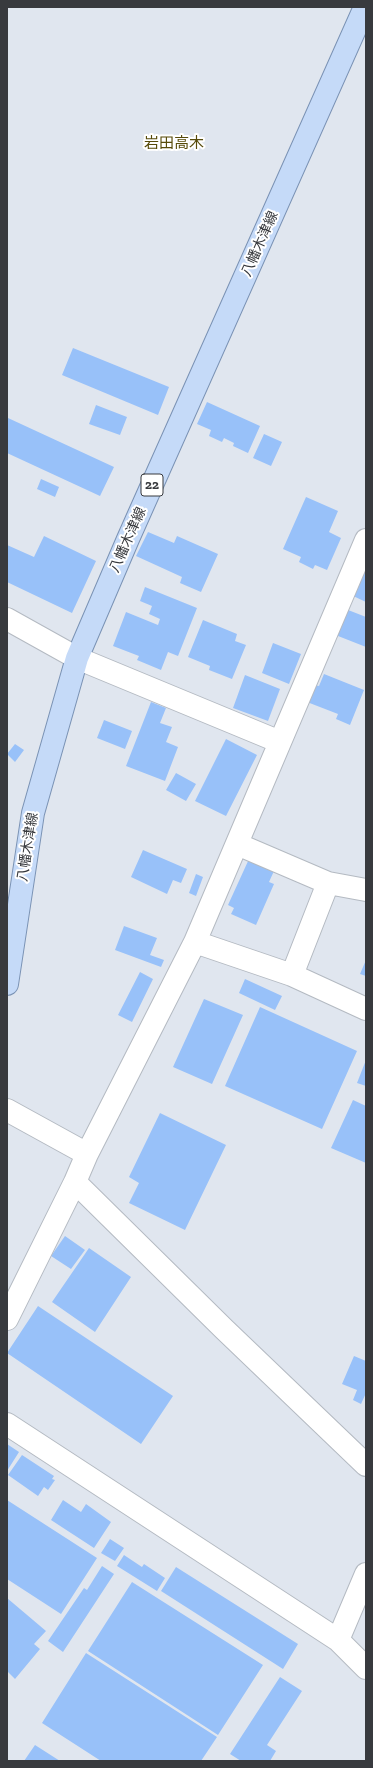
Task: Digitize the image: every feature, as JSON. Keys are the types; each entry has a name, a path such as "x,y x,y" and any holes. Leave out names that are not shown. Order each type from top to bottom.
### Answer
{"main road":[{"name":"八幡木津線","path":"7,984 33,813 77,658 131,532 365,7"}],"street":[{"path":"7,1319 75,1182 87,1154 194,942 366,540"},
{"path":"7,619 77,658 280,742"},
{"path":"237,844 328,882 366,890"},
{"path":"292,975 328,882"},
{"path":"194,942 292,975 366,1009"},
{"path":"7,1110 87,1154"},
{"path":"75,1182 224,1329 366,1465"},
{"path":"7,1424 338,1640 366,1668"},
{"path":"338,1640 366,1574"}],"building":[{"path":"73,348 169,387 158,415 62,375"},
{"path":"207,402 260,426 248,453 233,446 234,443 224,438 222,442 209,436 211,430 197,424"},
{"path":"96,405 127,417 120,435 89,424"},
{"path":"8,418 114,467 100,496 7,453"},
{"path":"264,434 282,442 271,466 253,458"},
{"path":"41,479 59,487 55,497 37,489"},
{"path":"306,497 338,511 329,532 341,538 327,570 315,565 313,569 299,562 301,557 283,549"},
{"path":"148,532 174,543 177,536 218,554 201,592 180,583 182,577 136,556"},
{"path":"44,536 96,561 72,613 7,582 7,545 34,557"},
{"path":"362,570 366,571 366,602 351,595"},
{"path":"145,587 197,608 178,656 168,652 161,670 137,660 139,656 113,646 126,612 158,625 160,619 149,614 152,606 140,601"},
{"path":"343,608 366,617 366,647 333,634"},
{"path":"203,620 237,634 235,641 246,645 232,679 209,670 210,666 188,657"},
{"path":"273,643 301,654 289,684 262,673"},
{"path":"324,674 364,690 350,725 336,719 338,714 307,702 314,685 319,686"},
{"path":"245,675 280,689 268,721 233,708"},
{"path":"151,702 166,708 160,723 172,727 166,742 178,747 165,781 126,766"},
{"path":"104,720 132,731 125,749 97,738"},
{"path":"226,739 257,755 226,816 195,801"},
{"path":"15,744 24,750 15,762 7,754"},
{"path":"176,773 196,784 186,801 166,790"},
{"path":"143,850 187,869 181,883 173,880 167,894 131,877"},
{"path":"249,859 274,871 269,882 274,884 256,925 231,914 234,908 228,905"},
{"path":"196,874 203,877 196,896 189,893"},
{"path":"124,926 157,938 150,955 164,960 161,967 115,950"},
{"path":"366,960 366,976 360,974"},
{"path":"140,972 153,979 132,1022 118,1015"},
{"path":"245,979 282,996 275,1010 239,993"},
{"path":"204,999 243,1015 212,1084 173,1067"},
{"path":"260,1007 357,1051 322,1129 225,1086"},
{"path":"366,1060 366,1086 357,1083"},
{"path":"353,1100 366,1106 366,1163 331,1148"},
{"path":"160,1113 226,1145 185,1230 129,1203 139,1183 129,1177"},
{"path":"65,1236 85,1250 71,1269 51,1256"},
{"path":"89,1248 131,1277 95,1332 52,1302"},
{"path":"38,1306 173,1396 141,1444 7,1353"},
{"path":"354,1356 366,1361 366,1393 361,1404 353,1400 357,1390 342,1384"},
{"path":"7,1444 19,1452 7,1471"},
{"path":"22,1455 54,1476 52,1479 55,1480 48,1490 44,1487 38,1496 8,1475"},
{"path":"7,1500 97,1558 61,1614 7,1579"},
{"path":"63,1500 81,1512 86,1504 111,1522 94,1548 51,1520"},
{"path":"110,1539 124,1548 115,1561 101,1553"},
{"path":"124,1555 142,1567 144,1564 165,1578 157,1591 117,1566"},
{"path":"102,1566 114,1574 63,1652 48,1641 84,1588 87,1590"},
{"path":"176,1567 298,1644 283,1669 161,1591"},
{"path":"132,1582 263,1665 218,1735 88,1651"},
{"path":"7,1598 46,1631 34,1644 40,1649 15,1679 7,1671"},
{"path":"86,1653 217,1737 201,1761 101,1761 42,1723"},
{"path":"280,1677 302,1691 267,1745 276,1751 270,1761 241,1761 230,1754"},
{"path":"35,1745 60,1761 24,1761"}],"district":[{"name":"岩田高木","path":"174,144"}]}
